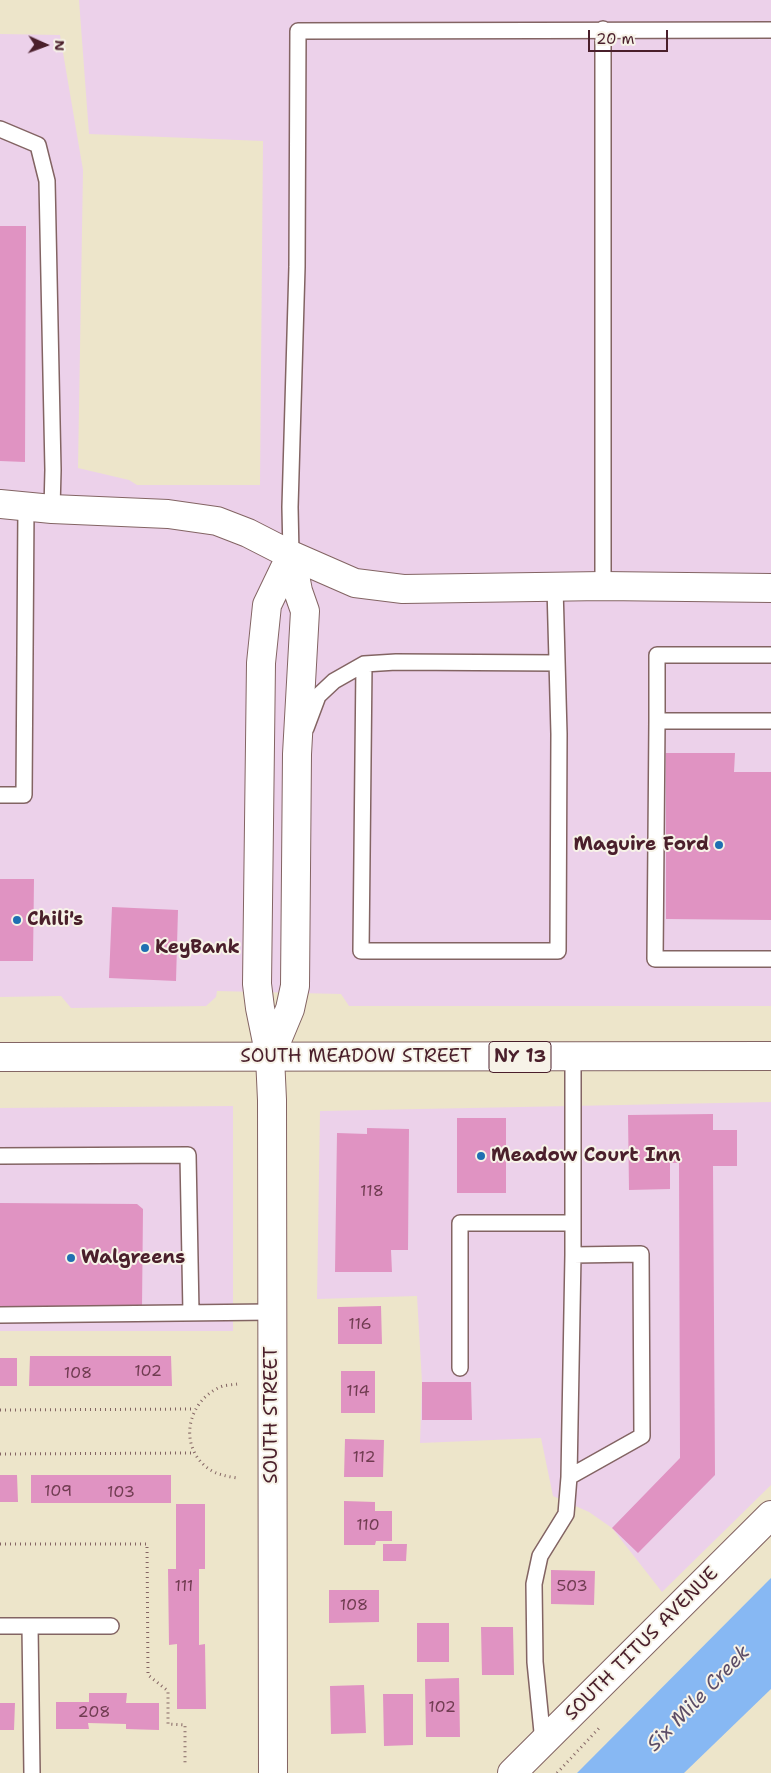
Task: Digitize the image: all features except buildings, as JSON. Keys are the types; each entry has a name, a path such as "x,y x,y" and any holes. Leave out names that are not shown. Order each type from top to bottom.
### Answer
{"main road":[{"path":"26,506 168,514 217,521 248,533 290,555 355,583 403,589 603,586 771,588"},
{"path":"270,1057 290,1009 295,986 297,754 305,611 298,591 290,555"},
{"name":"SOUTH STREET","path":"273,1773 272,1100 270,1057 257,984 261,663 267,605 290,555"},
{"name":"SOUTH MEADOW STREET","path":"0,1057 771,1056"},
{"name":"SOUTH TITUS AVENUE","path":"512,1773 771,1515"}],"lane":[{"path":"603,29 603,586"},
{"path":"290,555 297,268 298,30 771,30"},
{"path":"0,129 38,145 47,181 52,460 26,506 24,795 0,795"},
{"path":"364,664 361,951 558,951 559,734 555,587"},
{"path":"771,655 657,655 655,958 771,959"},
{"path":"297,754 318,696 334,681 364,664 396,662 557,663"},
{"path":"657,721 771,721"},
{"path":"543,1742 535,1662 534,1584 540,1556 566,1514 569,1477 573,1255 573,1057"},
{"path":"0,1156 188,1155 191,1313"},
{"path":"460,1368 460,1223 572,1223"},
{"path":"569,1477 642,1436 641,1254 573,1255"},
{"path":"0,1315 271,1312"},
{"path":"0,1626 112,1626"},
{"path":"30,1626 32,1773"}],"path":[{"path":"237,1384 220,1386 205,1396 195,1409 189,1431 193,1453 205,1467 219,1475 237,1478"},
{"path":"0,1410 195,1409"},
{"path":"0,1454 193,1453"},
{"path":"0,1544 147,1544 148,1675 168,1691 168,1724 185,1725 186,1766"}],"shaded area":[{"path":"79,0 771,0 771,1006 349,1006 341,994 217,991 216,997 206,1006 71,1008 61,996 0,997 0,34 60,35 83,170 78,468 129,480 137,485 260,485 263,141 89,134"},
{"path":"771,1102 771,1485 662,1592 612,1528 589,1512 553,1496 541,1438 420,1443 422,1382 417,1296 317,1299 320,1111"},
{"path":"233,1106 233,1331 0,1331 0,1108"}],"water":[{"name":"Six Mile Creek","path":"771,1578 771,1689 684,1773 577,1773"}],"place":[{"name":"Maguire Ford","path":"719,845"},
{"name":"Chili's","path":"17,920"},
{"name":"KeyBank","path":"145,948"},
{"name":"Meadow Court Inn","path":"481,1156"},
{"name":"Walgreens","path":"71,1258"}]}
